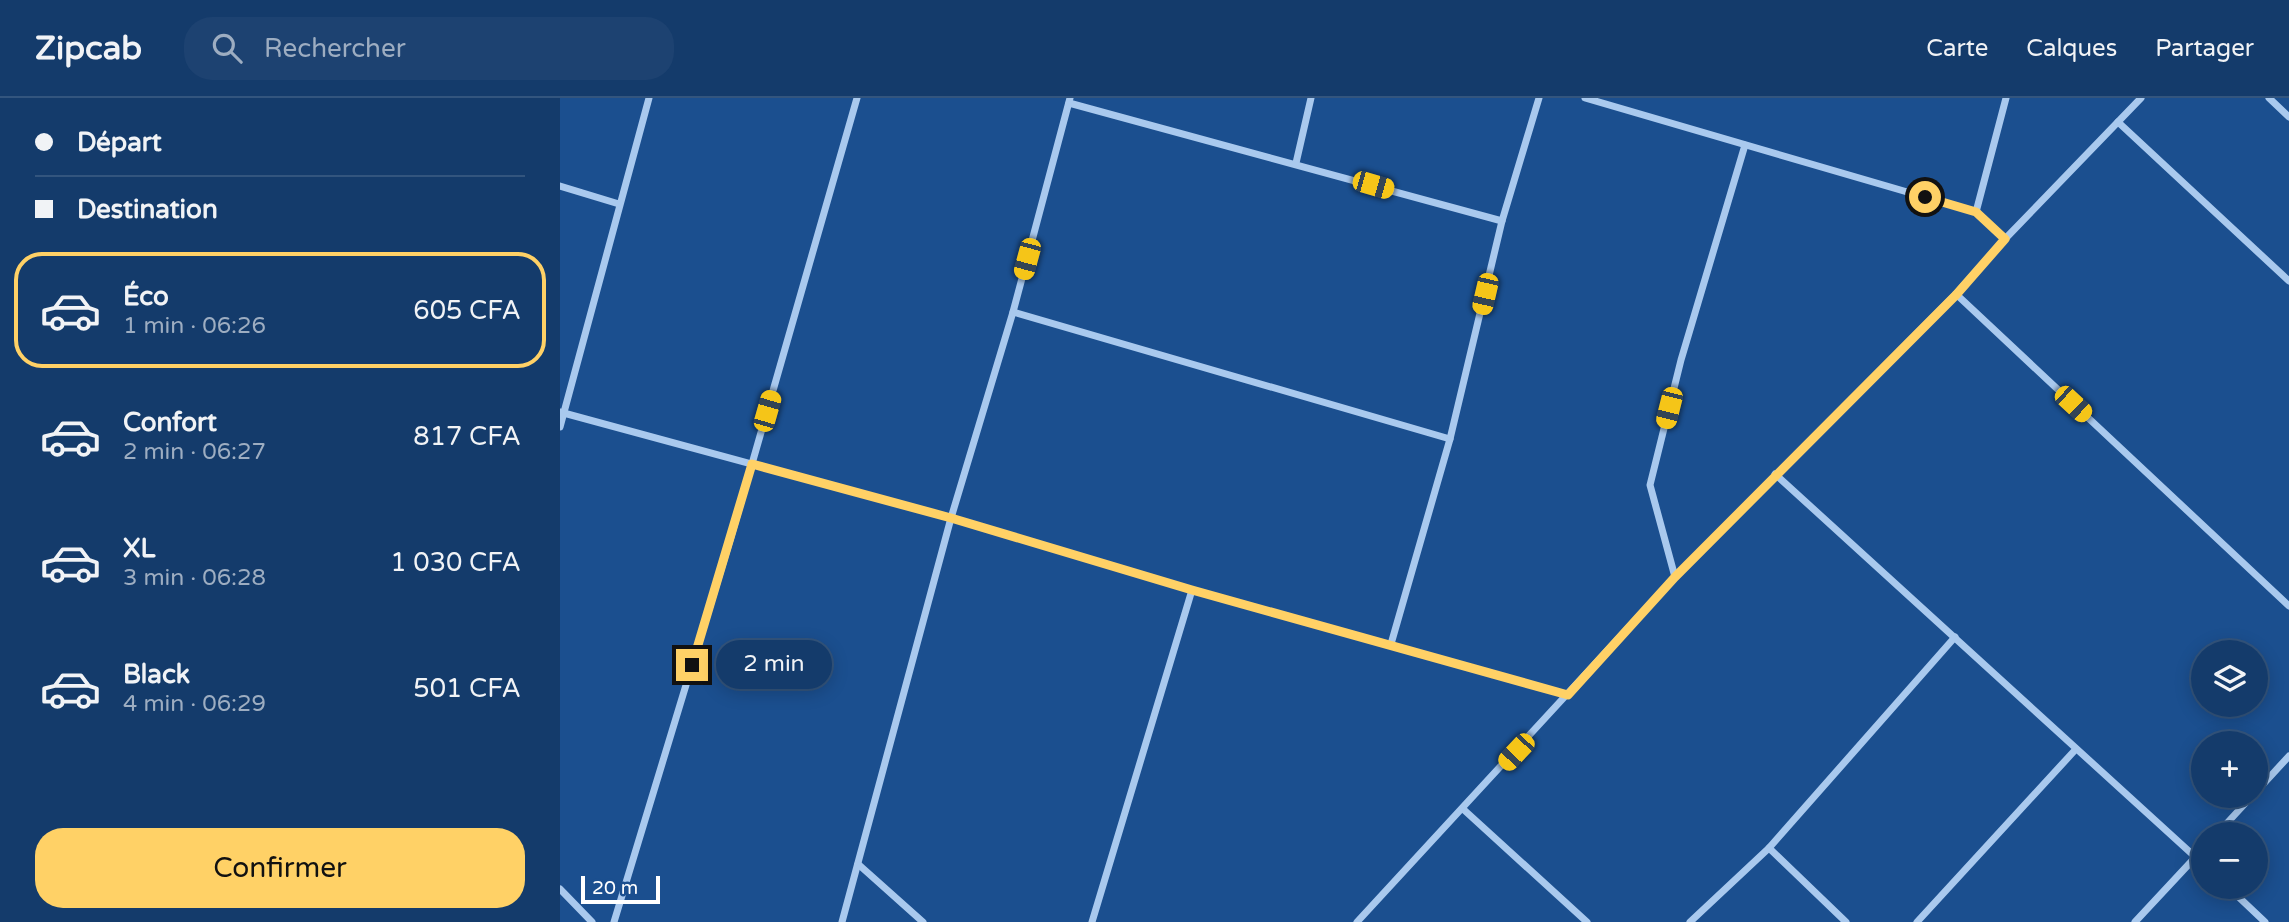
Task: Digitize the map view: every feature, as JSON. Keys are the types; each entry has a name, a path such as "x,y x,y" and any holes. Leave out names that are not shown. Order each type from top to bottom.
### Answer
{"street":[{"path":"560,426 649,98"},
{"path":"614,922 752,464 857,98"},
{"path":"1296,163 1311,98"},
{"path":"1391,644 1450,439 1502,221 1539,98"},
{"path":"1585,98 1976,212 2005,239"},
{"path":"1976,212 2006,98"},
{"path":"1357,922 1675,577 1956,295 2005,239 2141,98"},
{"path":"2269,98 2289,117"},
{"path":"842,922 951,518 1013,312 1069,100 1502,221"},
{"path":"2118,122 2289,281"},
{"path":"1675,577 1650,485 1681,360 1745,145"},
{"path":"560,186 619,204"},
{"path":"1956,295 2289,606"},
{"path":"1013,312 1450,439"},
{"path":"562,412 951,518 1192,590 1568,695"},
{"path":"1775,474 2191,852"},
{"path":"1092,922 1192,590"},
{"path":"1690,922 1769,848 1955,637"},
{"path":"1917,922 2076,749"},
{"path":"2268,779 2289,756"},
{"path":"1463,808 1587,922"},
{"path":"2228,822 2241,808"},
{"path":"1769,848 1846,922"},
{"path":"2135,922 2191,862"},
{"path":"858,864 923,922"},
{"path":"560,889 592,922"},
{"path":"2241,899 2265,922"}],"route":[{"path":"692,665 752,464 951,518 1192,590 1568,695 1675,577 1956,295 2005,239 1976,212 1925,197"}]}
